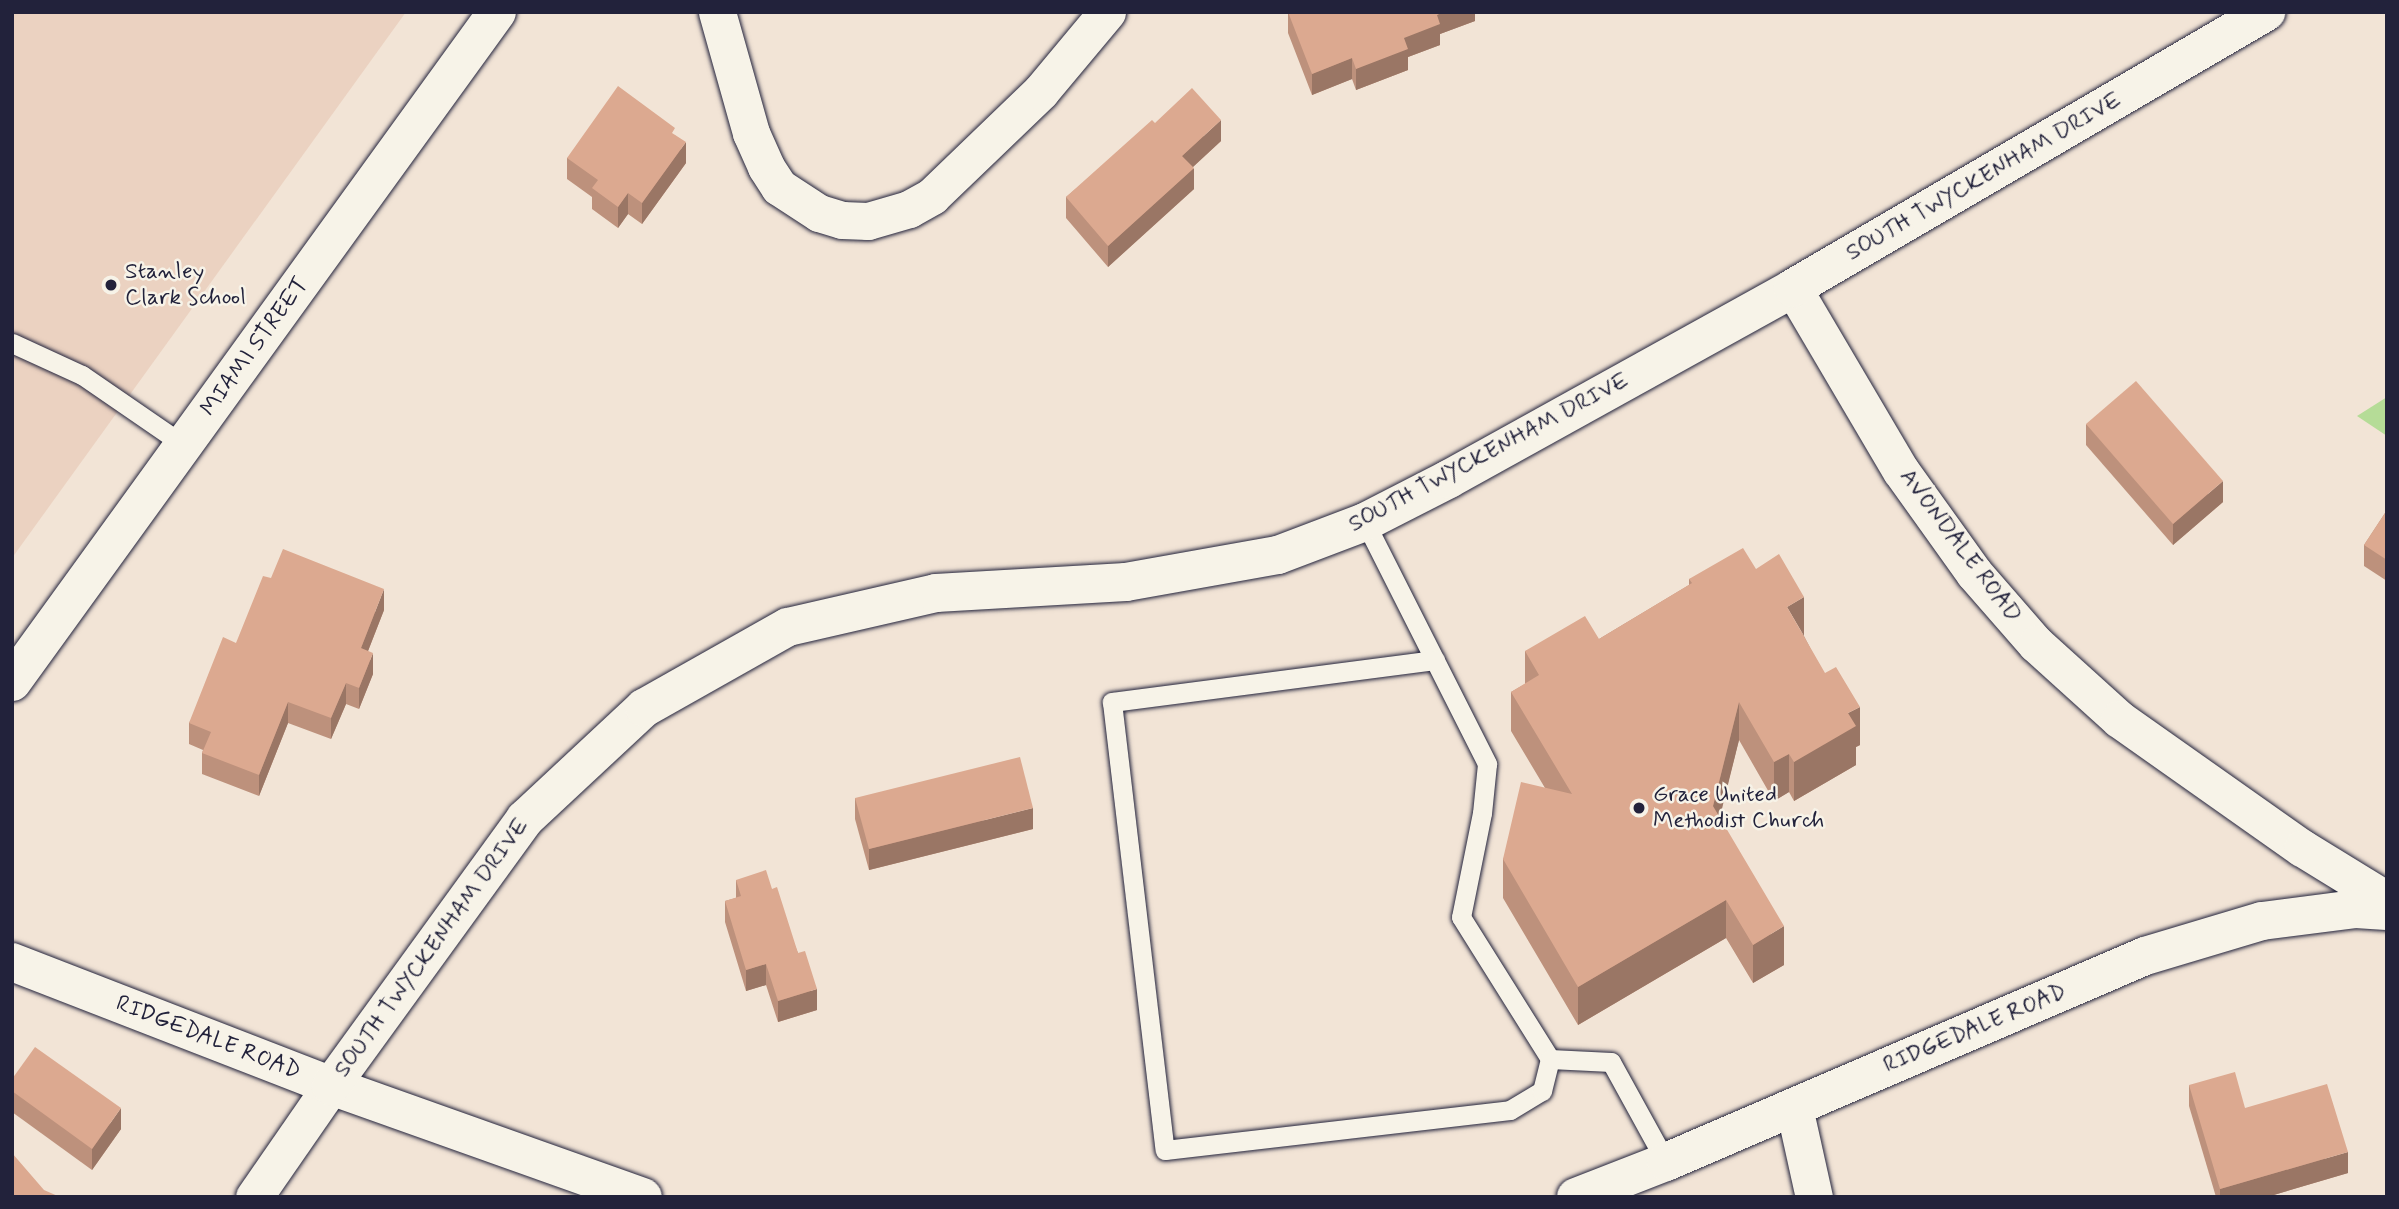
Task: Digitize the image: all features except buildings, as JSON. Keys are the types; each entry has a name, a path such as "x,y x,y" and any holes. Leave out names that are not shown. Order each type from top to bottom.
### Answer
{"street":[{"name":"MIAMI STREET","path":"12,682 497,12"},
{"path":"717,12 751,133 766,167 779,187 819,213 842,220 868,221 909,209 932,196 1041,91 1107,12"},
{"name":"SOUTH TWYCKENHAM DRIVE","path":"254,1197 525,819 644,708 788,627 936,593 1126,582 1278,555 1365,522 1449,479 1793,288 2266,12"},
{"name":"AVONDALE ROAD","path":"1793,288 1901,471 1974,573 2036,644 2119,719 2302,848 2387,900"},
{"name":"RIDGEDALE ROAD","path":"1576,1197 1666,1162 2145,956 2262,921 2356,909 2387,911"},
{"name":"RIDGEDALE ROAD","path":"12,962 331,1086 643,1197"},
{"path":"1794,1107 1814,1197"}],"lane":[{"path":"12,342 82,375 184,445"},
{"path":"1365,522 1435,660 1487,764 1482,813 1461,917 1550,1059 1542,1091 1510,1110 1165,1150 1112,702 1435,660"},
{"path":"1550,1059 1611,1062 1666,1162"}],"shaded area":[{"name":"Stanley Clark School","path":"12,12 406,12 12,558"}],"green space":[{"path":"2387,397 2387,436 2357,416"}],"place":[{"name":"Stanley Clark School","path":"111,285"},
{"name":"Grace United Methodist Church","path":"1639,808"}]}
